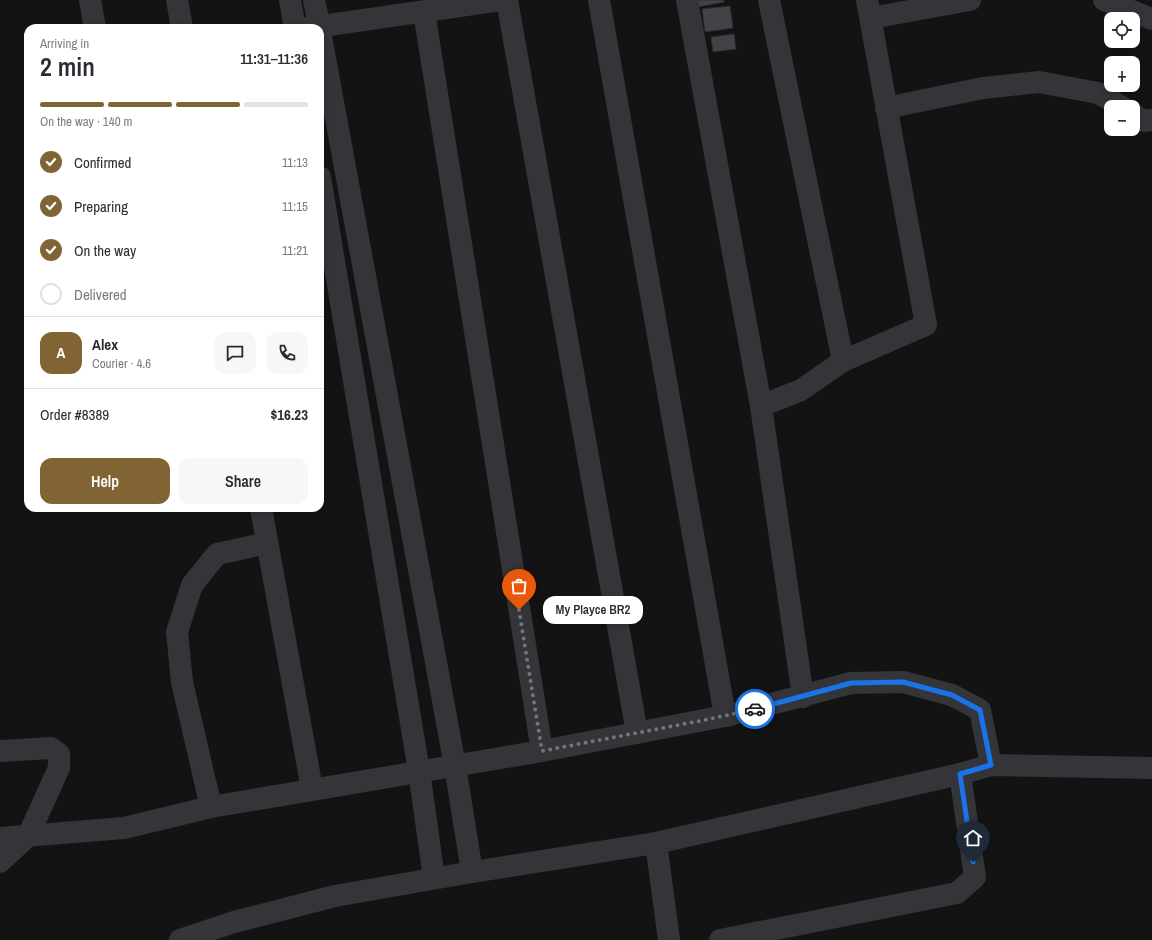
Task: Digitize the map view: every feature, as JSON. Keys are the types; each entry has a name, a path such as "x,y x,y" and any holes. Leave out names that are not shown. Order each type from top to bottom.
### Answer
{"street":[{"path":"90,0 94,24"},
{"path":"177,0 181,24"},
{"path":"290,0 294,24"},
{"path":"314,0 317,24"},
{"path":"324,27 501,0"},
{"path":"507,0 637,733"},
{"path":"599,0 725,716"},
{"path":"687,0 761,406 803,697"},
{"path":"769,0 843,361"},
{"path":"761,406 801,390 843,361 926,325 869,9 970,0"},
{"path":"1104,0 1152,19"},
{"path":"424,12 542,751"},
{"path":"324,65 455,766 472,872"},
{"path":"886,108 983,88 1039,82 1098,93 1110,100"},
{"path":"1140,118 1144,120 1152,120"},
{"path":"324,201 419,771 434,878"},
{"path":"262,512 312,789"},
{"path":"211,807 182,682 177,632 192,585 217,554 267,543"},
{"path":"0,838 124,828 211,807 542,751 725,716 803,697 851,683 903,682 952,695 980,710 991,765"},
{"path":"0,751 51,748 59,754 59,768 28,836 0,862"},
{"path":"180,940 234,922 335,896 434,878 656,843 960,774 991,765 1152,768"},
{"path":"720,940 957,893 975,877 960,774"},
{"path":"656,843 669,940"}],"building":[{"path":"697,0 724,0 724,2 698,7"},
{"path":"730,6 733,28 705,32 702,9"},
{"path":"734,34 736,49 713,52 711,37"}],"way so far":[{"path":"519,610 542,751 755,709"}],"place":[{"name":"My Playce BR2","path":"519,610"}],"route":[{"path":"755,709 851,683 903,682 952,695 980,710 991,765 960,774 973,862"}]}
